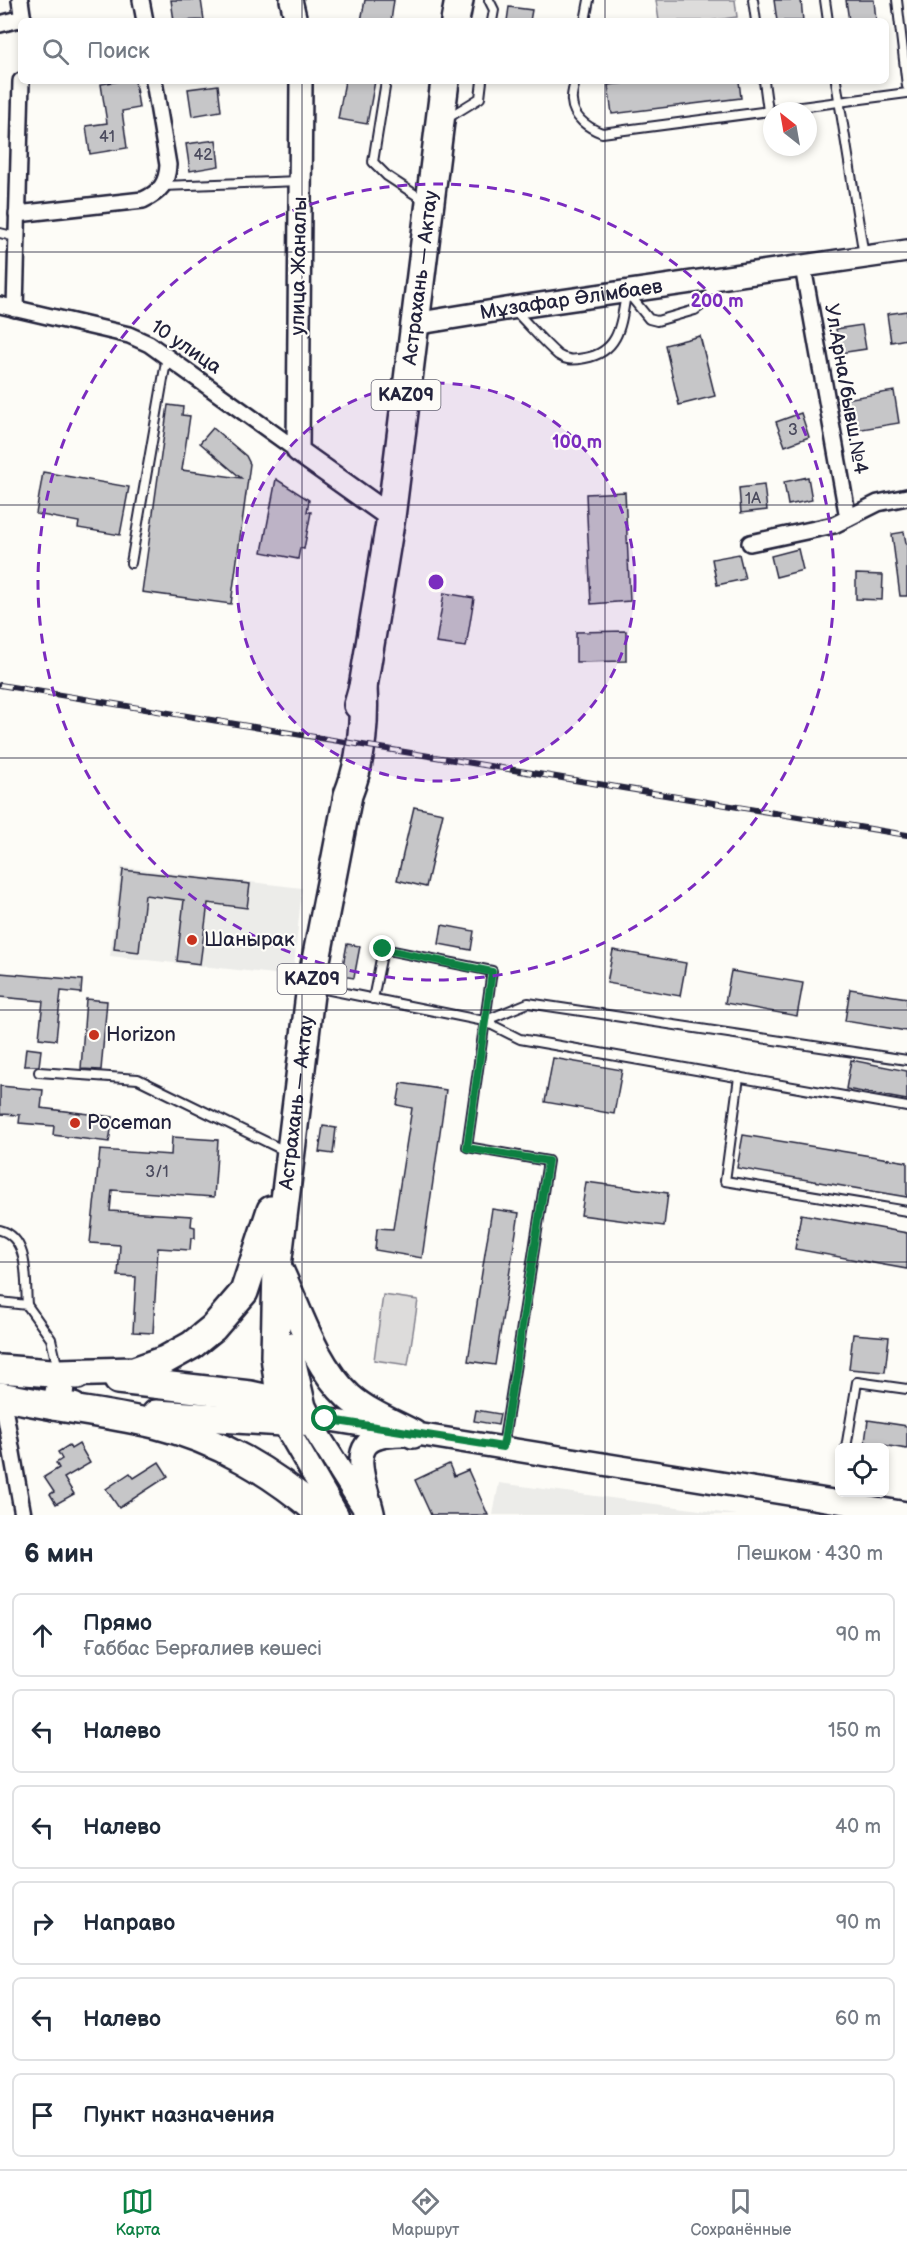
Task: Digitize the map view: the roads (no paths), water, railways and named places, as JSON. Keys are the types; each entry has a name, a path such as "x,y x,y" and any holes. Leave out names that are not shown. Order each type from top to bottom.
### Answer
{"highway":[{"path":"456,18 459,0"},
{"name":"Астрахань — Актау","path":"300,1414 276,1305 277,1266 311,986 348,795 356,773 362,743 365,715 363,687 390,518 445,84"},
{"path":"59,1373 134,1371 174,1355 192,1345 213,1328 244,1292 289,1159"},
{"path":"277,1266 308,1337 320,1360 335,1381 350,1398 374,1414 413,1434"},
{"path":"0,1369 59,1373 250,1395 300,1414"},
{"path":"54,1406 59,1397 61,1385 59,1373"},
{"path":"1,1396 154,1424 206,1440 254,1463 291,1487 322,1515"},
{"path":"54,1406 300,1414"}],"main road":[{"path":"300,1414 338,1515"},
{"path":"300,1414 369,1515"},
{"path":"373,1515 359,1462 362,1452 369,1442 379,1437 413,1434"}],"street":[{"path":"20,0 23,18"},
{"path":"141,0 144,18"},
{"path":"291,0 295,18"},
{"path":"0,24 18,21"},
{"path":"8,307 16,237 21,84"},
{"path":"17,214 143,200 154,195 163,186 167,177 168,165 154,84"},
{"name":"улица Жаналы","path":"297,451 301,84"},
{"name":"Мұзафар Әлімбаев","path":"414,324 907,251"},
{"name":"Ул.Арна/бывш.№4","path":"803,267 848,518"},
{"name":"10 улица","path":"8,307 129,335 149,344 297,451"},
{"path":"297,451 390,518"},
{"path":"750,543 834,525 878,503 907,497"},
{"path":"1,1396 23,1515"},
{"path":"300,1414 413,1434 838,1499 907,1513"}],"lane":[{"path":"489,0 494,10 493,18"},
{"path":"586,18 589,0"},
{"path":"753,0 756,18"},
{"path":"825,0 828,18"},
{"path":"897,0 903,19 907,86"},
{"path":"386,84 373,162 387,176 429,203"},
{"path":"440,123 480,98 482,84"},
{"path":"575,84 572,102 578,116 589,128 602,133 763,112"},
{"path":"764,84 767,102"},
{"path":"836,84 864,258"},
{"path":"817,105 907,93"},
{"path":"163,186 300,181"},
{"path":"0,233 16,237"},
{"path":"627,292 649,319 657,321 695,310 703,304 720,279"},
{"path":"512,308 560,356 571,361 598,356 610,346 620,332 627,292"},
{"path":"132,564 167,356"},
{"path":"373,999 383,949 492,972 467,1148 548,1161 503,1447"},
{"path":"311,986 484,1021 520,1039 907,1107"},
{"path":"484,1021 528,1004 907,1060"},
{"path":"39,1072 138,1079 289,1159"},
{"path":"739,1077 725,1180 907,1211"},
{"path":"0,1230 7,1232 20,1244 27,1305 51,1339 59,1373"},
{"path":"0,1302 27,1305"},
{"path":"847,1443 857,1383 907,1389"}],"railway":[{"path":"0,685 907,835"}],"place":[{"name":"Шанырак","path":"192,940"},
{"name":"Horizon","path":"94,1035"},
{"name":"Poceman","path":"75,1123"}]}
